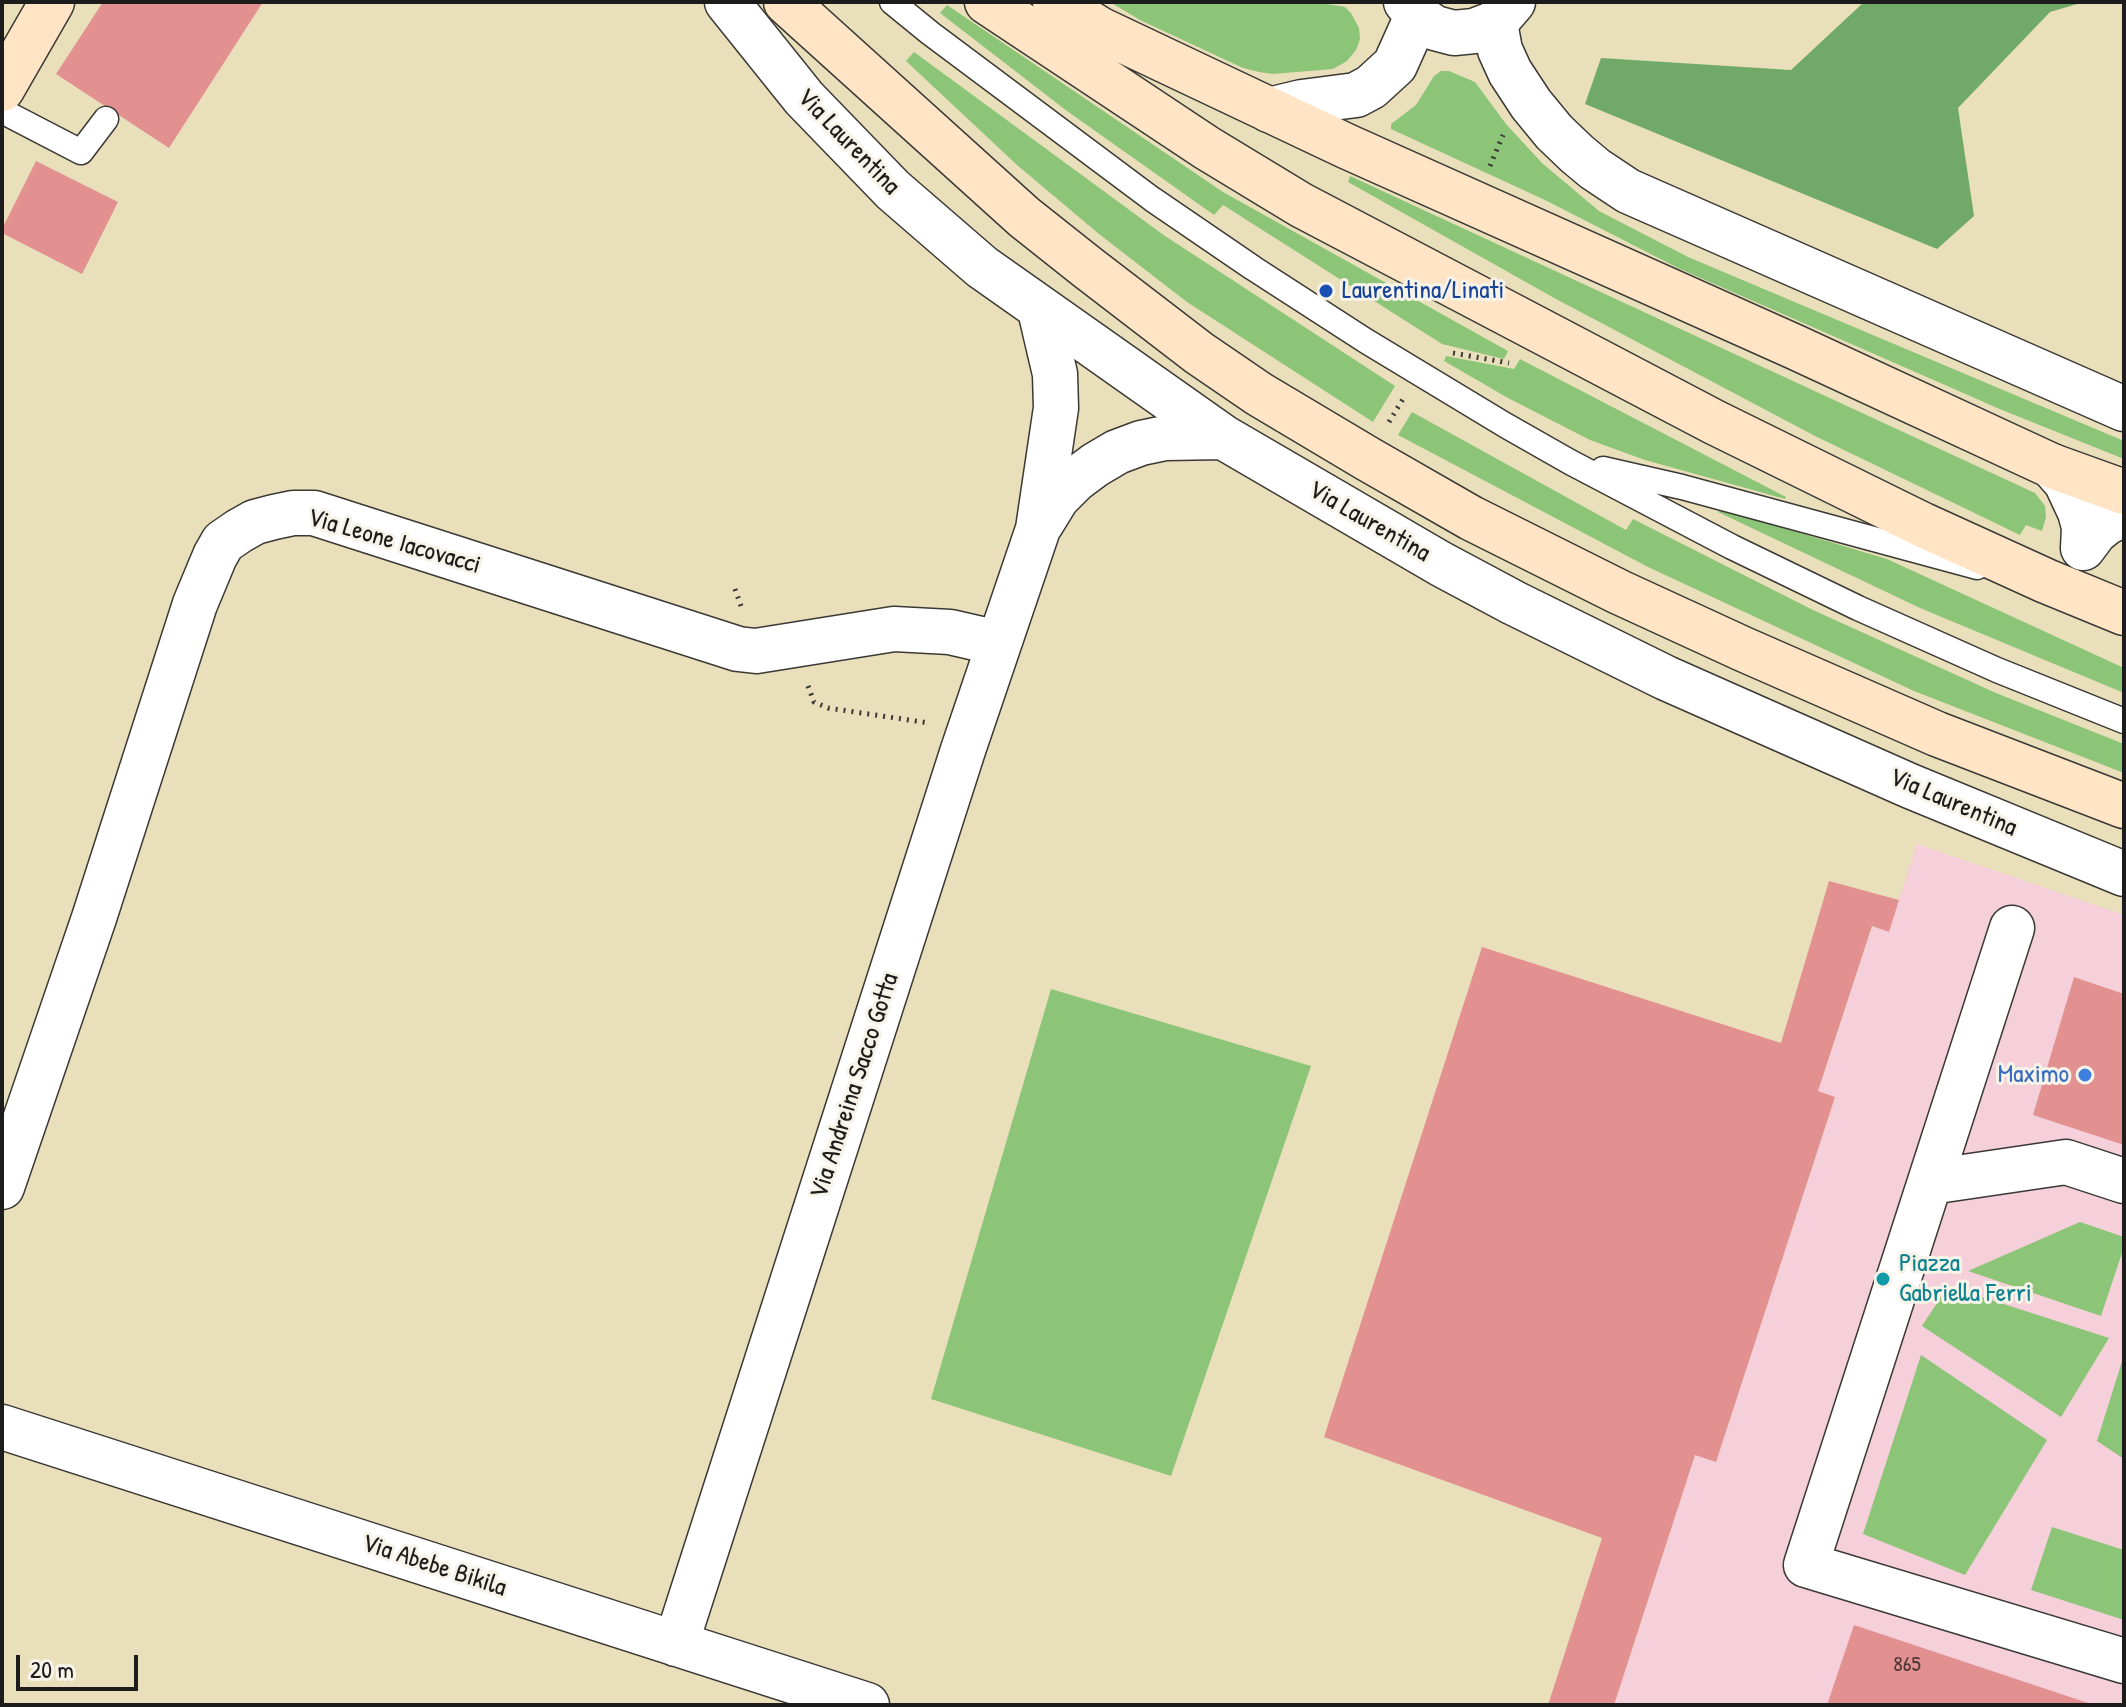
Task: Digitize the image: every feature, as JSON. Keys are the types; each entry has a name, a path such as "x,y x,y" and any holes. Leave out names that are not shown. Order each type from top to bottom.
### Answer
{"main road":[{"path":"2,89 52,2"},
{"name":"Via Laurentina","path":"786,2 1024,217 1199,353 1259,394 1497,531 1619,592 1937,734 2124,806"},
{"path":"987,2 1207,148 1301,205 1714,422 1923,525 2124,613"},
{"path":"1055,2 1101,30 1269,110 2052,466 2124,492"}],"street":[{"name":"Via Laurentina","path":"727,2 804,98 893,190 982,267 1223,437 1441,564 1666,678 1910,786 2124,874"},
{"path":"1269,110 1356,95 1371,87 1395,65 1412,9 1435,28 1454,33 1474,31 1504,12"},
{"path":"1504,12 1500,50 1531,104 1577,154 1628,191 2124,409"},
{"path":"1038,529 1056,408 1055,374 1040,310"},
{"path":"1038,529 1057,498 1075,480 1117,452 1165,438 1223,437"},
{"path":"2052,466 2066,482 2080,512 2084,527 2083,548 2095,532 2124,514"},
{"name":"Via Leone Iacovacci","path":"2,1187 94,918 195,604 223,542 255,522 293,513 314,513 738,649 756,651 894,629 950,632 998,643"},
{"name":"Via Andreina Sacco Gotta","path":"676,1644 998,643 1038,529"},
{"path":"2012,928 1806,1565 2124,1661"},
{"path":"1930,1182 2066,1162 2124,1181"},
{"name":"Via Abebe Bikila","path":"2,1427 867,1705"}],"lane":[{"path":"892,2 1087,152 1227,250 1393,357 1570,462 1732,547 1858,608 1997,670 2124,721"},
{"path":"2,111 81,152 106,119"},
{"path":"1570,462 1682,487 1959,563 2046,581"}],"path":[{"path":"1447,352 1508,364 1514,355"},
{"path":"1385,430 1408,391"},
{"path":"807,675 814,702 828,708 930,723"}],"shaded area":[{"name":"Piazza Gabriella Ferri","path":"1917,844 2124,915 2124,1705 1614,1705 1695,1455 1716,1461 1835,1098 1818,1091 1872,927 1889,931"}],"green space":[{"path":"1110,2 1315,2 1345,7 1359,28 1360,39 1347,61 1333,69 1273,74 1259,72 1243,68 1140,20"},
{"path":"1864,2 2084,2 2050,12 1958,108 1974,216 1937,249 1585,104 1601,58 1791,70"},
{"path":"947,5 1223,192 1508,351 1504,359 1442,344 1223,205 1214,215 1067,111 940,13"},
{"path":"914,52 1165,236 1395,386 1373,422 1187,302 1099,234 1017,165 906,61"},
{"path":"1441,71 1449,71 1475,82 1506,124 1542,163 1599,211 1688,257 2124,441 2124,459 2002,410 1680,269 1545,200 1391,129 1391,124 1416,105 1434,76"},
{"path":"1350,176 2035,493 2045,506 2042,531 2026,525 2020,535 1815,436 1556,299 1348,182"},
{"path":"1446,356 1514,369 1520,359 1786,497 1645,460 1590,440 1444,361"},
{"path":"1412,412 1626,530 1633,519 1813,610 1996,693 2124,744 2124,773 1914,691 1648,567 1398,435"},
{"path":"1720,509 1887,559 2124,668 2124,693 1920,608 1718,512"},
{"path":"1051,989 1311,1066 1171,1476 931,1399"},
{"path":"2080,1222 2124,1237 2124,1247 2101,1316 1968,1271"},
{"path":"1948,1286 2109,1338 2061,1417 1922,1326"},
{"path":"1921,1355 2047,1440 1965,1575 1863,1534"},
{"path":"2124,1355 2124,1459 2097,1441"},
{"path":"2052,1527 2124,1550 2124,1620 2031,1590"}],"building":[{"path":"103,2 263,2 169,148 56,74"},
{"path":"36,161 118,202 82,274 2,233"},
{"path":"1829,881 1899,900 1889,932 1872,926 1818,1091 1835,1097 1716,1462 1695,1455 1614,1705 1548,1705 1602,1538 1324,1437 1482,947 1781,1043"},
{"name":"Maximo","path":"2074,977 2124,994 2124,1145 2033,1115"},
{"path":"1854,1625 2091,1704 2091,1705 1827,1705"}],"place":[{"name":"Laurentina/Linati","path":"1326,291"},
{"name":"Maximo","path":"2085,1075"},
{"name":"Piazza Gabriella Ferri","path":"1883,1279"}]}
